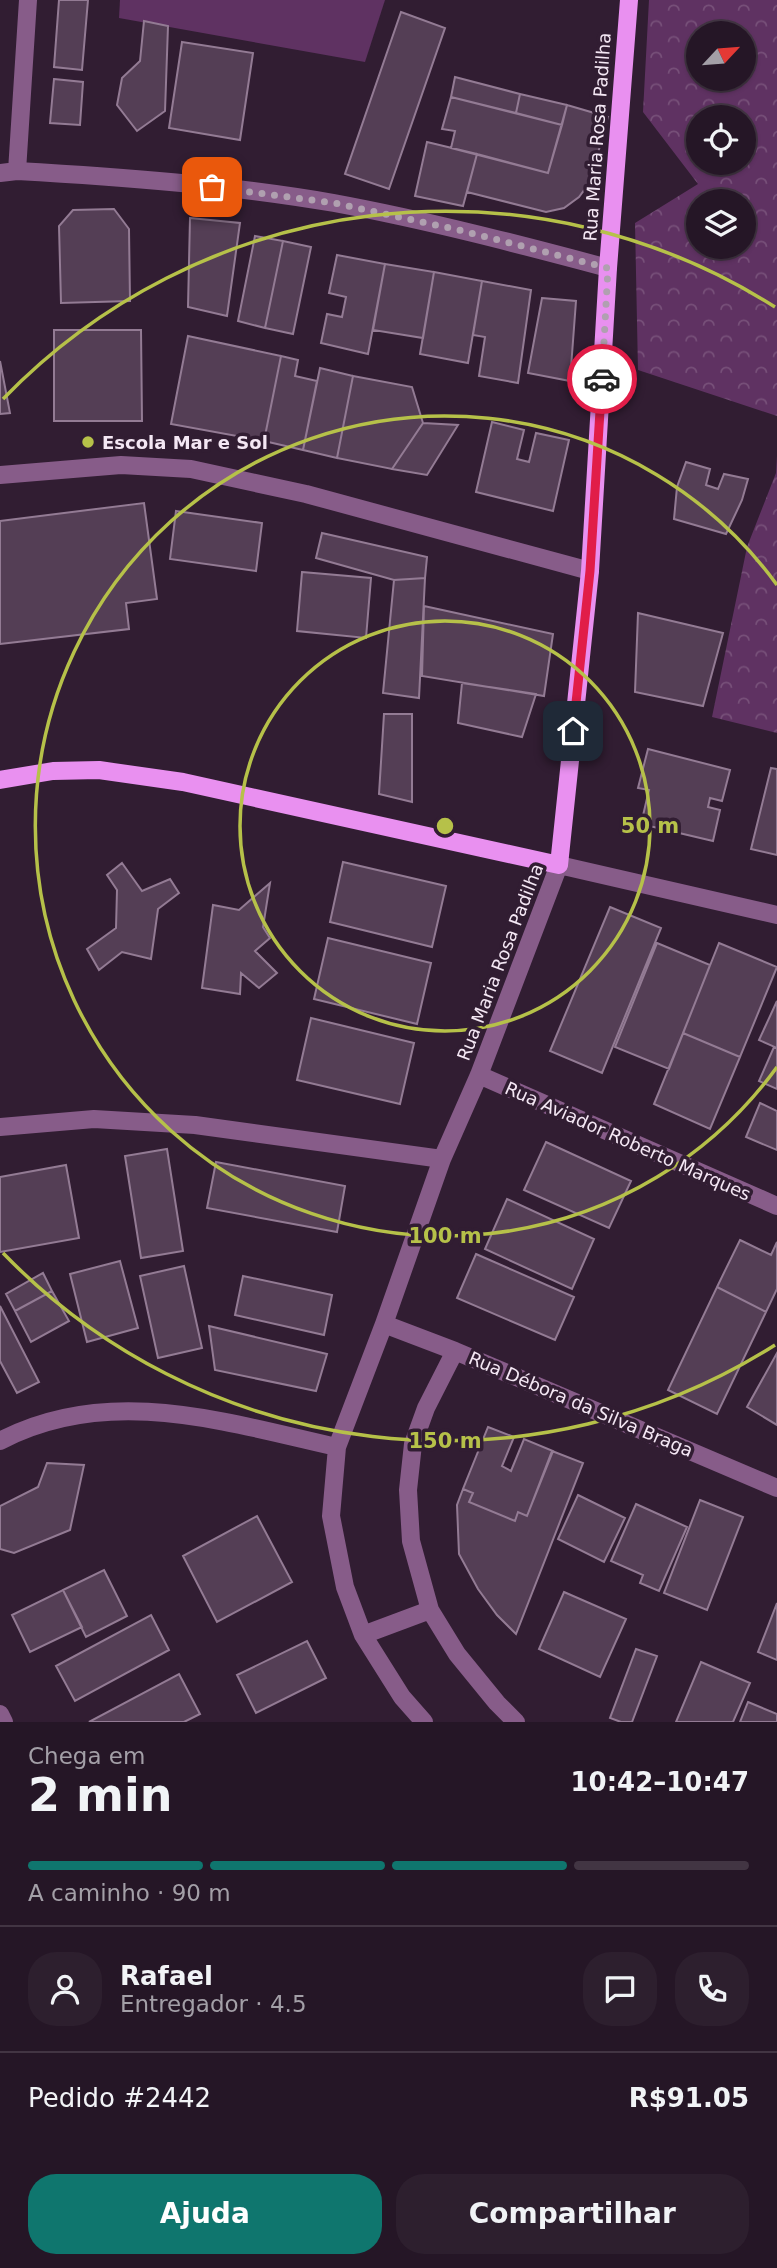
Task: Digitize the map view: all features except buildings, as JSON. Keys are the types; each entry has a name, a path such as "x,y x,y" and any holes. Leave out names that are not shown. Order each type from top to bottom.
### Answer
{"main road":[{"name":"Rua Maria Rosa Padilha","path":"559,865 590,571 608,268 629,0"},
{"path":"0,780 53,771 99,770 183,782 559,865"}],"street":[{"path":"28,0 9,172 149,179 334,203 608,268"},
{"path":"0,475 121,465 191,469 306,495 590,571"},
{"path":"559,865 777,915"},
{"name":"Rua Maria Rosa Padilha","path":"424,1722 402,1697 363,1635 345,1587 331,1516 337,1447 442,1159 479,1075 559,865"},
{"name":"Rua Aviador Roberto Marques","path":"479,1075 777,1206"},
{"path":"0,1127 94,1119 195,1125 442,1159"},
{"name":"Rua Débora da Silva Braga","path":"384,1324 455,1351 777,1488"},
{"path":"455,1351 426,1408 413,1444 408,1490 411,1541 430,1610 457,1654 516,1722"},
{"path":"0,1441 25,1428 80,1414 122,1411 165,1412 219,1420 337,1447"},
{"path":"363,1635 430,1610"},
{"path":"0,1714 4,1722"}],"green space":[{"path":"120,0 385,0 365,62 119,18"},
{"path":"649,0 777,0 777,416 638,370 635,223 686,191 686,259 756,259 756,189 690,189 698,184 691,175 756,175 756,105 686,105 686,168 643,112"},
{"path":"777,456 777,733 712,717 747,547 776,473"}],"way so far":[{"path":"212,187 334,203 459,230 608,268 602,379"}],"place":[{"name":"Escola Mar e Sol","path":"88,442"}],"route":[{"path":"573,731 590,571 602,379"}]}
